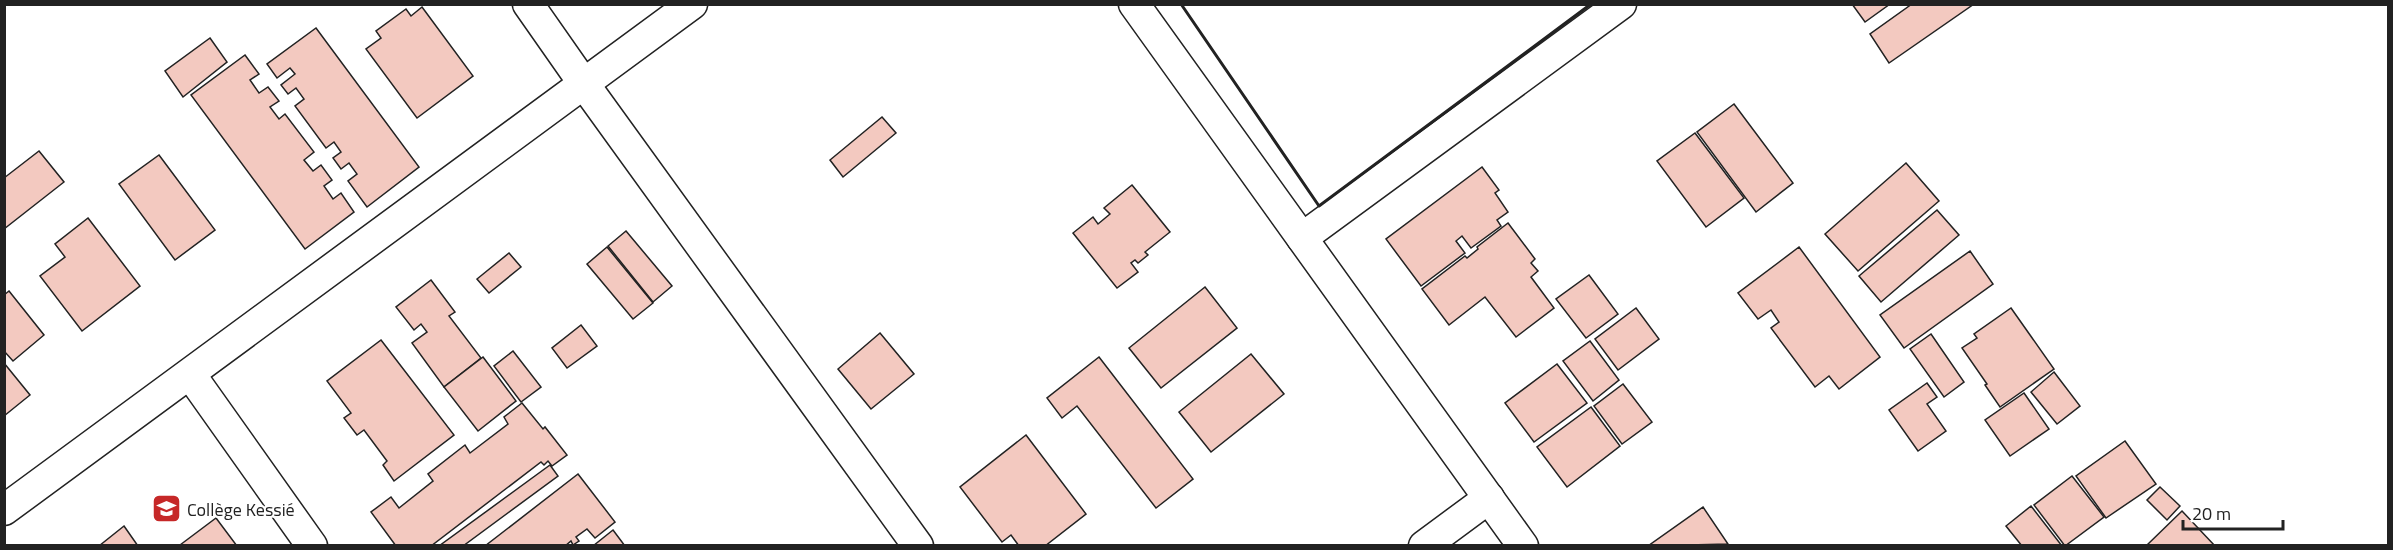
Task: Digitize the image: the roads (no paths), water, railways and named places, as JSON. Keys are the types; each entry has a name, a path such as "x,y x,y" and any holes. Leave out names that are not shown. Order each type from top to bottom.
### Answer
{"street":[{"path":"528,4 918,546"},
{"path":"4,510 692,4"},
{"path":"1134,4 1523,546"},
{"path":"1302,238 1621,4"},
{"path":"190,374 312,546"},
{"path":"1424,546 1489,498"}],"place":[{"name":"Collège Kessié","path":"166,509"}]}
